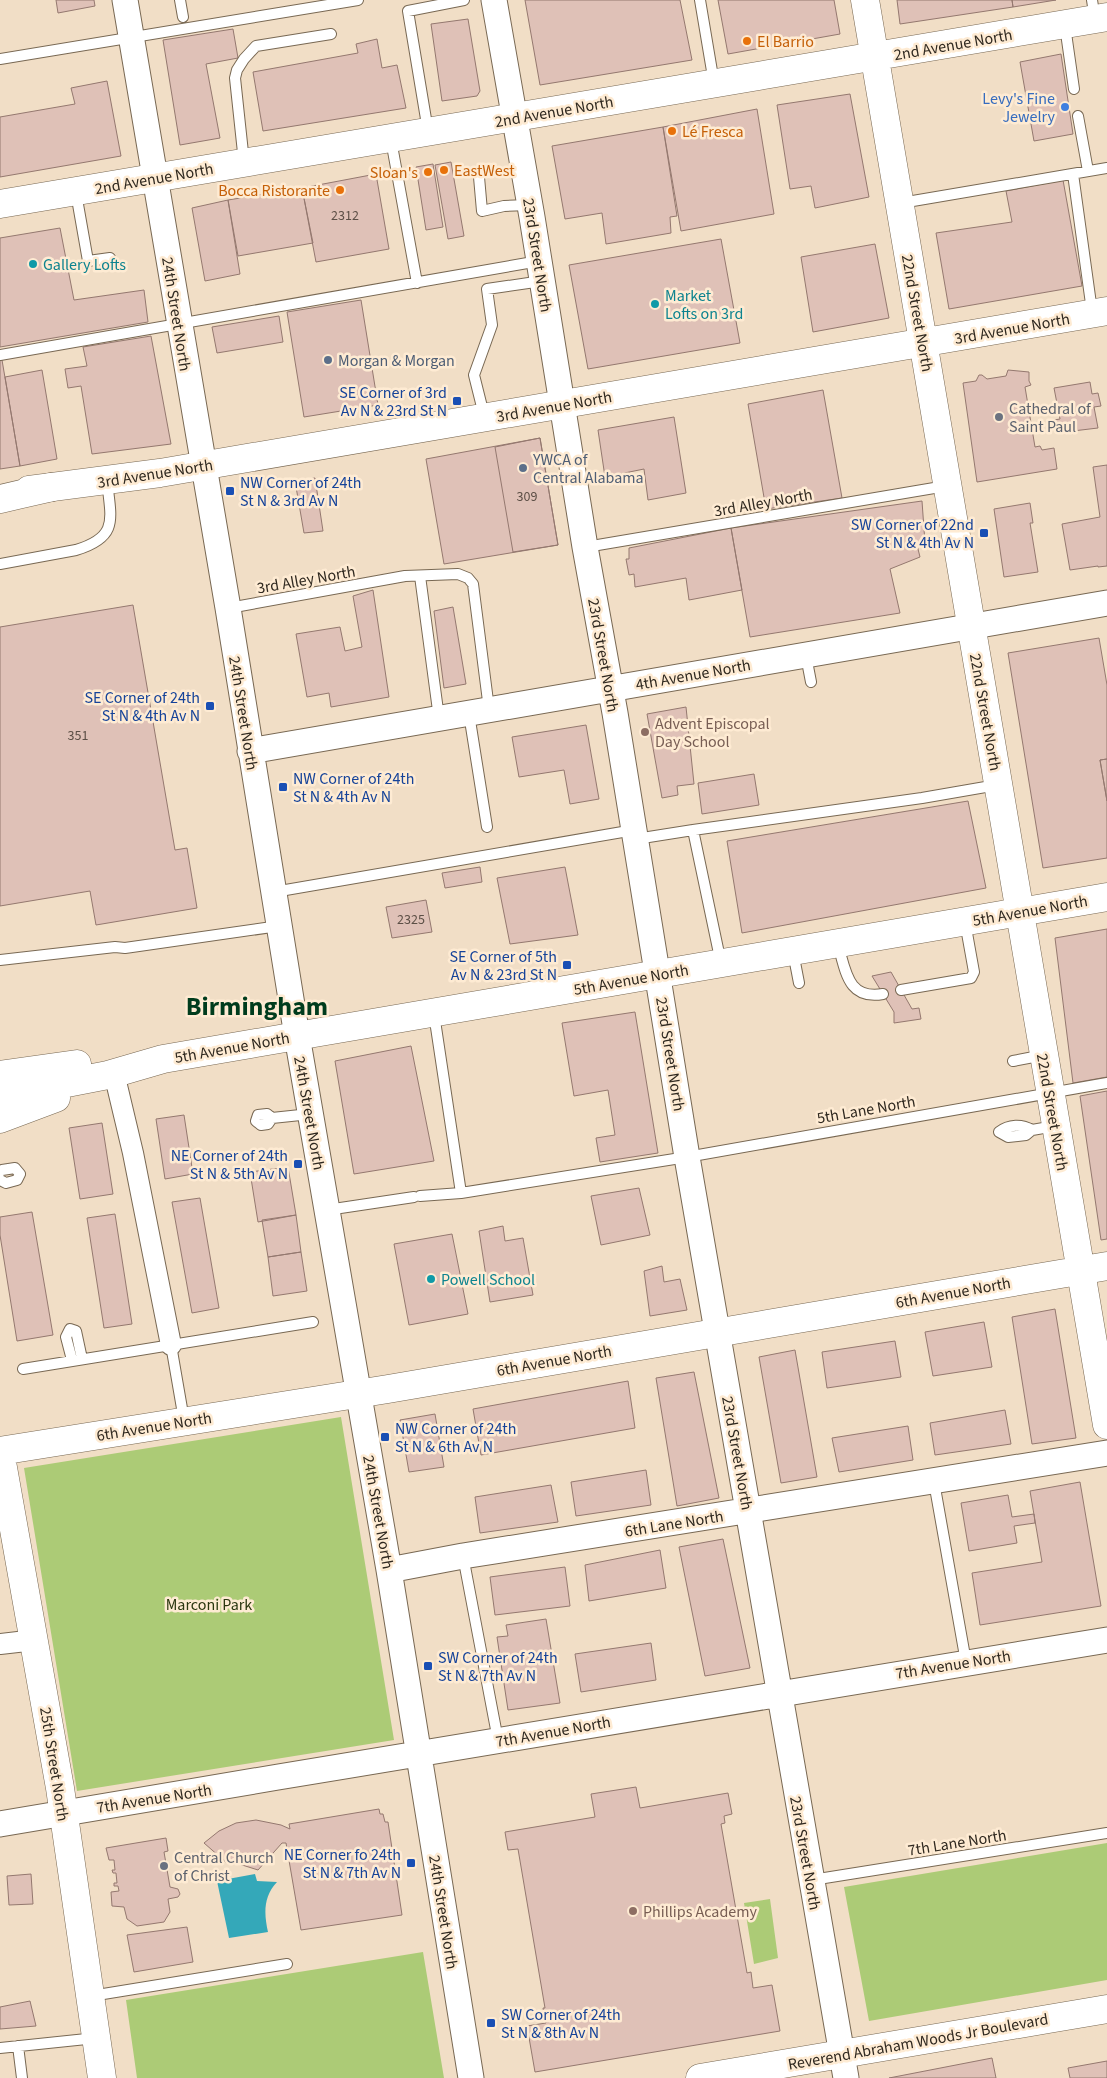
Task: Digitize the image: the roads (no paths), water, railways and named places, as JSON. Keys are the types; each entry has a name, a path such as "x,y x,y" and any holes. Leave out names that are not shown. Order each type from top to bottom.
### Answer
{"main road":[{"name":"22nd Street North","path":"865,0 1044,1055 1050,1093 1044,1128 1080,1270 1107,1425"},
{"name":"2nd Avenue North","path":"0,204 1065,25 1098,12"},
{"name":"3rd Avenue North","path":"0,493 52,488 202,466 1100,313"},
{"path":"0,499 52,488"},
{"name":"5th Avenue North","path":"0,1075 69,1064 156,1060 1107,897"},
{"name":"5th Avenue North","path":"0,1096 111,1074 156,1060"},
{"path":"0,1119 43,1104 111,1074"},
{"name":"6th Avenue North","path":"0,1451 359,1394 1107,1266"},
{"name":"25th Street North","path":"0,1451 35,1640 64,1813 102,2078"},
{"name":"Reverend Abraham Woods Jr Boulevard","path":"700,2078 844,2066 1107,2009"}],"street":[{"name":"24th Street North","path":"125,0 202,466 228,608 310,1114 389,1570 471,2078"},
{"name":"23rd Street North","path":"494,0 530,205 585,547 611,688 686,1157 844,2066"},
{"name":"4th Avenue North","path":"250,751 1107,603"},
{"path":"111,1074 133,1153 171,1345"},
{"name":"6th Lane North","path":"389,1570 463,1556 748,1512 1107,1453"},
{"path":"0,1644 35,1640"},
{"name":"7th Avenue North","path":"0,1824 419,1755 779,1692 1107,1640"}],"lane":[{"path":"180,0 183,17"},
{"path":"0,59 132,39 358,0"},
{"path":"428,133 408,11 464,0"},
{"path":"700,0 714,84"},
{"path":"1065,25 1074,89"},
{"path":"244,163 235,78 244,58 256,46 331,34"},
{"path":"1078,116 1088,171"},
{"path":"391,139 417,283"},
{"path":"899,203 1107,168"},
{"path":"1073,174 1100,313"},
{"path":"479,177 482,211 504,206 530,205"},
{"path":"76,192 88,261 110,258"},
{"path":"0,355 417,283 540,271"},
{"path":"484,418 474,375 492,325 487,289 540,271"},
{"path":"0,564 76,550 88,547 101,539 109,528 111,519 107,480"},
{"name":"3rd Alley North","path":"585,547 947,485"},
{"name":"3rd Alley North","path":"228,608 389,579 458,574 468,578 473,584 487,827"},
{"path":"420,576 439,718"},
{"path":"806,655 811,682"},
{"path":"274,892 635,835 693,830 922,798 998,785"},
{"path":"693,830 721,964"},
{"path":"901,990 971,978 974,972 964,922"},
{"path":"0,960 115,947 125,948 280,926"},
{"path":"838,943 849,980 856,990 868,994 883,994"},
{"path":"793,951 799,983"},
{"path":"434,1013 462,1193"},
{"path":"1013,1061 1044,1055"},
{"name":"5th Lane North","path":"327,1210 417,1196 462,1193 686,1157 1107,1083"},
{"path":"272,1118 310,1114"},
{"path":"0,1172 15,1168 20,1174 17,1180 6,1183 0,1180"},
{"path":"23,1369 313,1322"},
{"path":"171,1345 184,1422"},
{"path":"934,1482 966,1662"},
{"path":"463,1556 498,1741"},
{"name":"7th Lane North","path":"811,1880 1107,1833"},
{"path":"90,1996 287,1964"},
{"path":"0,2048 96,2038"},
{"path":"18,2046 22,2078"}],"water":[{"path":"255,1874 257,1881 277,1882 267,1900 266,1919 268,1932 229,1938 217,1881"}],"place":[{"name":"El Barrio","path":"747,41"},
{"name":"Levy's Fine Jewelry","path":"1065,107"},
{"name":"Lé Fresca","path":"672,131"},
{"name":"EastWest","path":"444,170"},
{"name":"Sloan's","path":"428,172"},
{"name":"Bocca Ristorante","path":"340,190"},
{"name":"Gallery Lofts","path":"33,264"},
{"name":"Market Lofts on 3rd","path":"655,304"},
{"name":"Morgan & Morgan","path":"328,360"},
{"name":"SE Corner of 3rd Av N & 23rd St N","path":"457,401"},
{"name":"Cathedral of Saint Paul","path":"999,417"},
{"name":"YWCA of Central Alabama","path":"523,468"},
{"name":"NW Corner of 24th St N & 3rd Av N","path":"230,491"},
{"name":"SW Corner of 22nd St N & 4th Av N","path":"984,533"},
{"name":"SE Corner of 24th St N & 4th Av N","path":"210,706"},
{"name":"Advent Episcopal Day School","path":"645,732"},
{"name":"NW Corner of 24th St N & 4th Av N","path":"283,787"},
{"name":"SE Corner of 5th Av N & 23rd St N","path":"567,965"},
{"name":"NE Corner of 24th St N & 5th Av N","path":"298,1164"},
{"name":"Powell School","path":"431,1279"},
{"name":"NW Corner of 24th St N & 6th Av N","path":"385,1437"},
{"name":"SW Corner of 24th St N & 7th Av N","path":"428,1666"},
{"name":"NE Corner fo 24th St N & 7th Av N","path":"411,1863"},
{"name":"Central Church of Christ","path":"164,1866"},
{"name":"Phillips Academy","path":"633,1911"},
{"name":"SW Corner of 24th St N & 8th Av N","path":"491,2023"}],"district":[{"name":"Birmingham","path":"257,1006"}],"park label":[{"name":"Marconi Park","path":"209,1604"}]}
